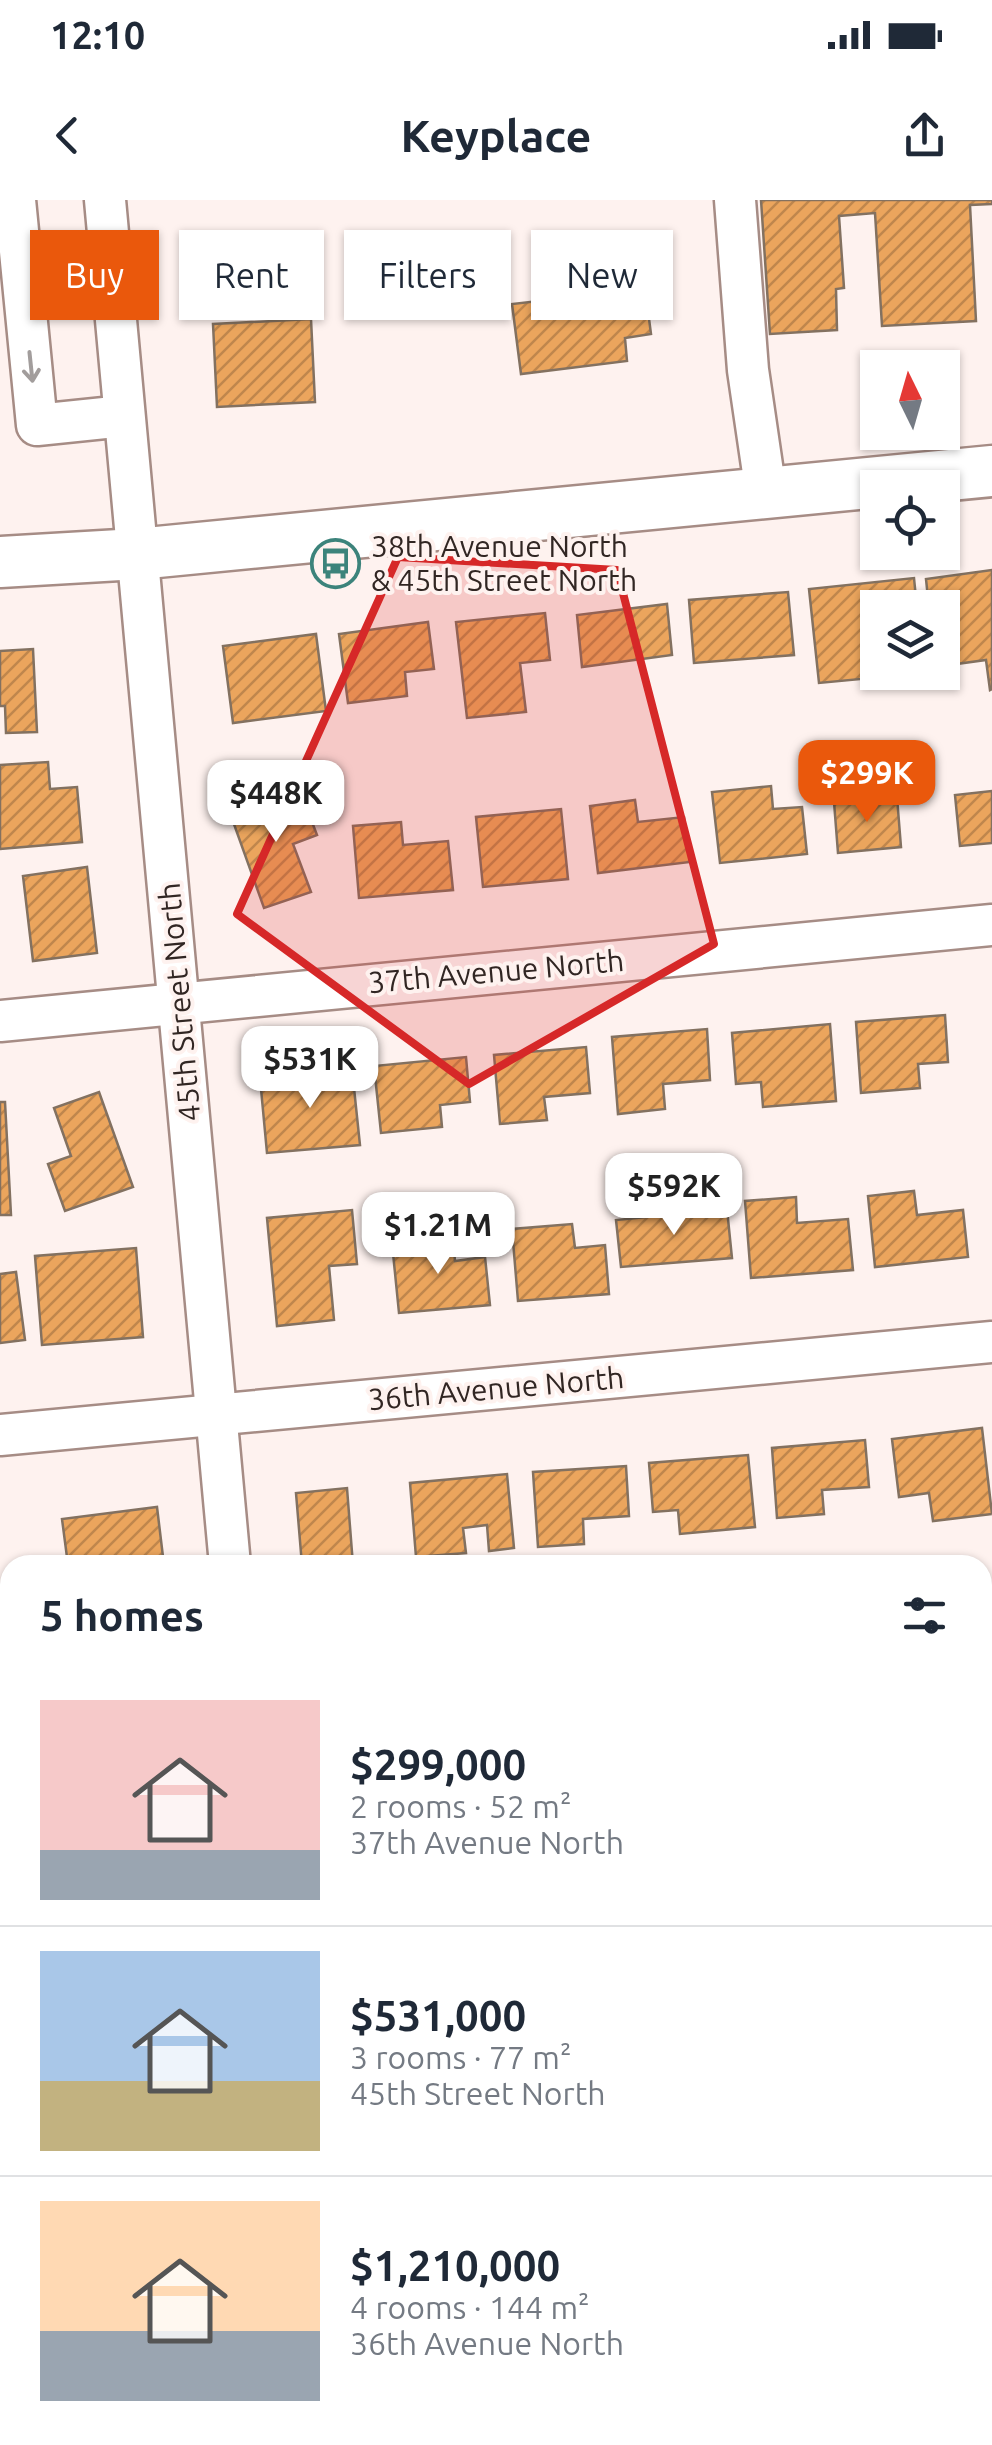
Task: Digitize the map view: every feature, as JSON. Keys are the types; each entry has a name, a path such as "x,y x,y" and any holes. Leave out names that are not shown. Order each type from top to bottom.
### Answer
{"main road":[{"path":"0,562 137,554 992,471"}],"street":[{"path":"16,200 37,425 124,416"},
{"name":"45th Street North","path":"105,200 229,1555"},
{"path":"735,200 748,370 766,493"},
{"name":"37th Avenue North","path":"0,1021 992,925"},
{"name":"36th Avenue North","path":"0,1436 992,1342"}],"highlighted area":[{"path":"398,557 617,570 714,944 469,1084 237,914"}],"building":[{"path":"761,200 992,200 992,204 970,205 976,321 882,326 875,213 839,216 844,288 836,289 837,330 770,334"},
{"path":"531,302 531,320 649,320 651,334 625,338 627,361 521,374 512,304"},
{"path":"311,320 315,402 217,407 213,324"},
{"path":"992,570 992,689 986,660 960,664 960,590 927,590 926,579"},
{"path":"914,578 915,590 860,590 860,679 819,683 809,589"},
{"path":"788,592 794,655 694,663 689,600"},
{"path":"667,604 672,655 582,667 577,615"},
{"path":"545,613 550,660 520,663 526,712 467,718 456,622"},
{"path":"428,622 434,669 405,672 407,696 348,703 339,634"},
{"path":"316,634 326,711 233,723 223,646"},
{"path":"33,649 37,732 6,733 5,706 0,706 0,651"},
{"path":"48,762 50,789 77,787 82,842 0,849 0,765"},
{"path":"771,786 773,809 802,807 807,854 720,863 712,792"},
{"path":"299,788 317,835 293,844 311,892 264,908 230,813"},
{"path":"992,791 992,843 960,846 955,795"},
{"path":"897,797 901,847 838,853 834,802"},
{"path":"635,800 638,822 684,817 690,862 598,873 590,806"},
{"path":"561,809 568,879 483,887 476,817"},
{"path":"401,822 403,845 448,841 453,890 359,898 353,826"},
{"path":"87,867 97,953 33,961 23,876"},
{"path":"945,1015 948,1062 918,1064 920,1088 861,1093 856,1022"},
{"path":"830,1024 836,1101 763,1107 761,1082 736,1084 732,1033"},
{"path":"707,1029 710,1080 663,1084 665,1109 618,1114 612,1037"},
{"path":"586,1047 590,1093 544,1097 547,1120 500,1124 494,1055"},
{"path":"466,1057 470,1102 440,1105 442,1127 381,1133 374,1066"},
{"path":"352,1069 360,1145 267,1153 260,1078"},
{"path":"99,1092 133,1187 65,1211 48,1164 71,1156 54,1108"},
{"path":"0,1102 5,1102 11,1215 0,1215"},
{"path":"914,1191 917,1215 963,1210 968,1257 875,1267 868,1196"},
{"path":"796,1197 797,1223 848,1219 853,1270 751,1278 745,1201"},
{"path":"727,1209 732,1258 621,1267 616,1220"},
{"path":"352,1210 357,1264 329,1266 334,1320 277,1326 267,1218"},
{"path":"572,1224 575,1248 605,1245 609,1294 518,1301 512,1229"},
{"path":"453,1237 455,1261 485,1257 490,1305 399,1313 392,1243"},
{"path":"136,1248 143,1337 42,1345 35,1256"},
{"path":"16,1272 25,1340 0,1343 0,1274"},
{"path":"982,1428 992,1514 933,1521 929,1493 899,1497 892,1439"},
{"path":"865,1440 869,1487 822,1490 824,1514 777,1518 772,1448"},
{"path":"748,1455 755,1527 680,1534 678,1510 653,1512 649,1463"},
{"path":"626,1466 629,1516 583,1519 584,1544 538,1547 533,1472"},
{"path":"507,1474 514,1548 489,1551 487,1525 463,1528 466,1553 416,1555 410,1483"},
{"path":"347,1488 352,1555 301,1555 296,1493"},
{"path":"157,1507 163,1555 67,1555 62,1519"}],"place":[{"name":"38th Avenue North & 45th Street North","path":"336,564"}]}
